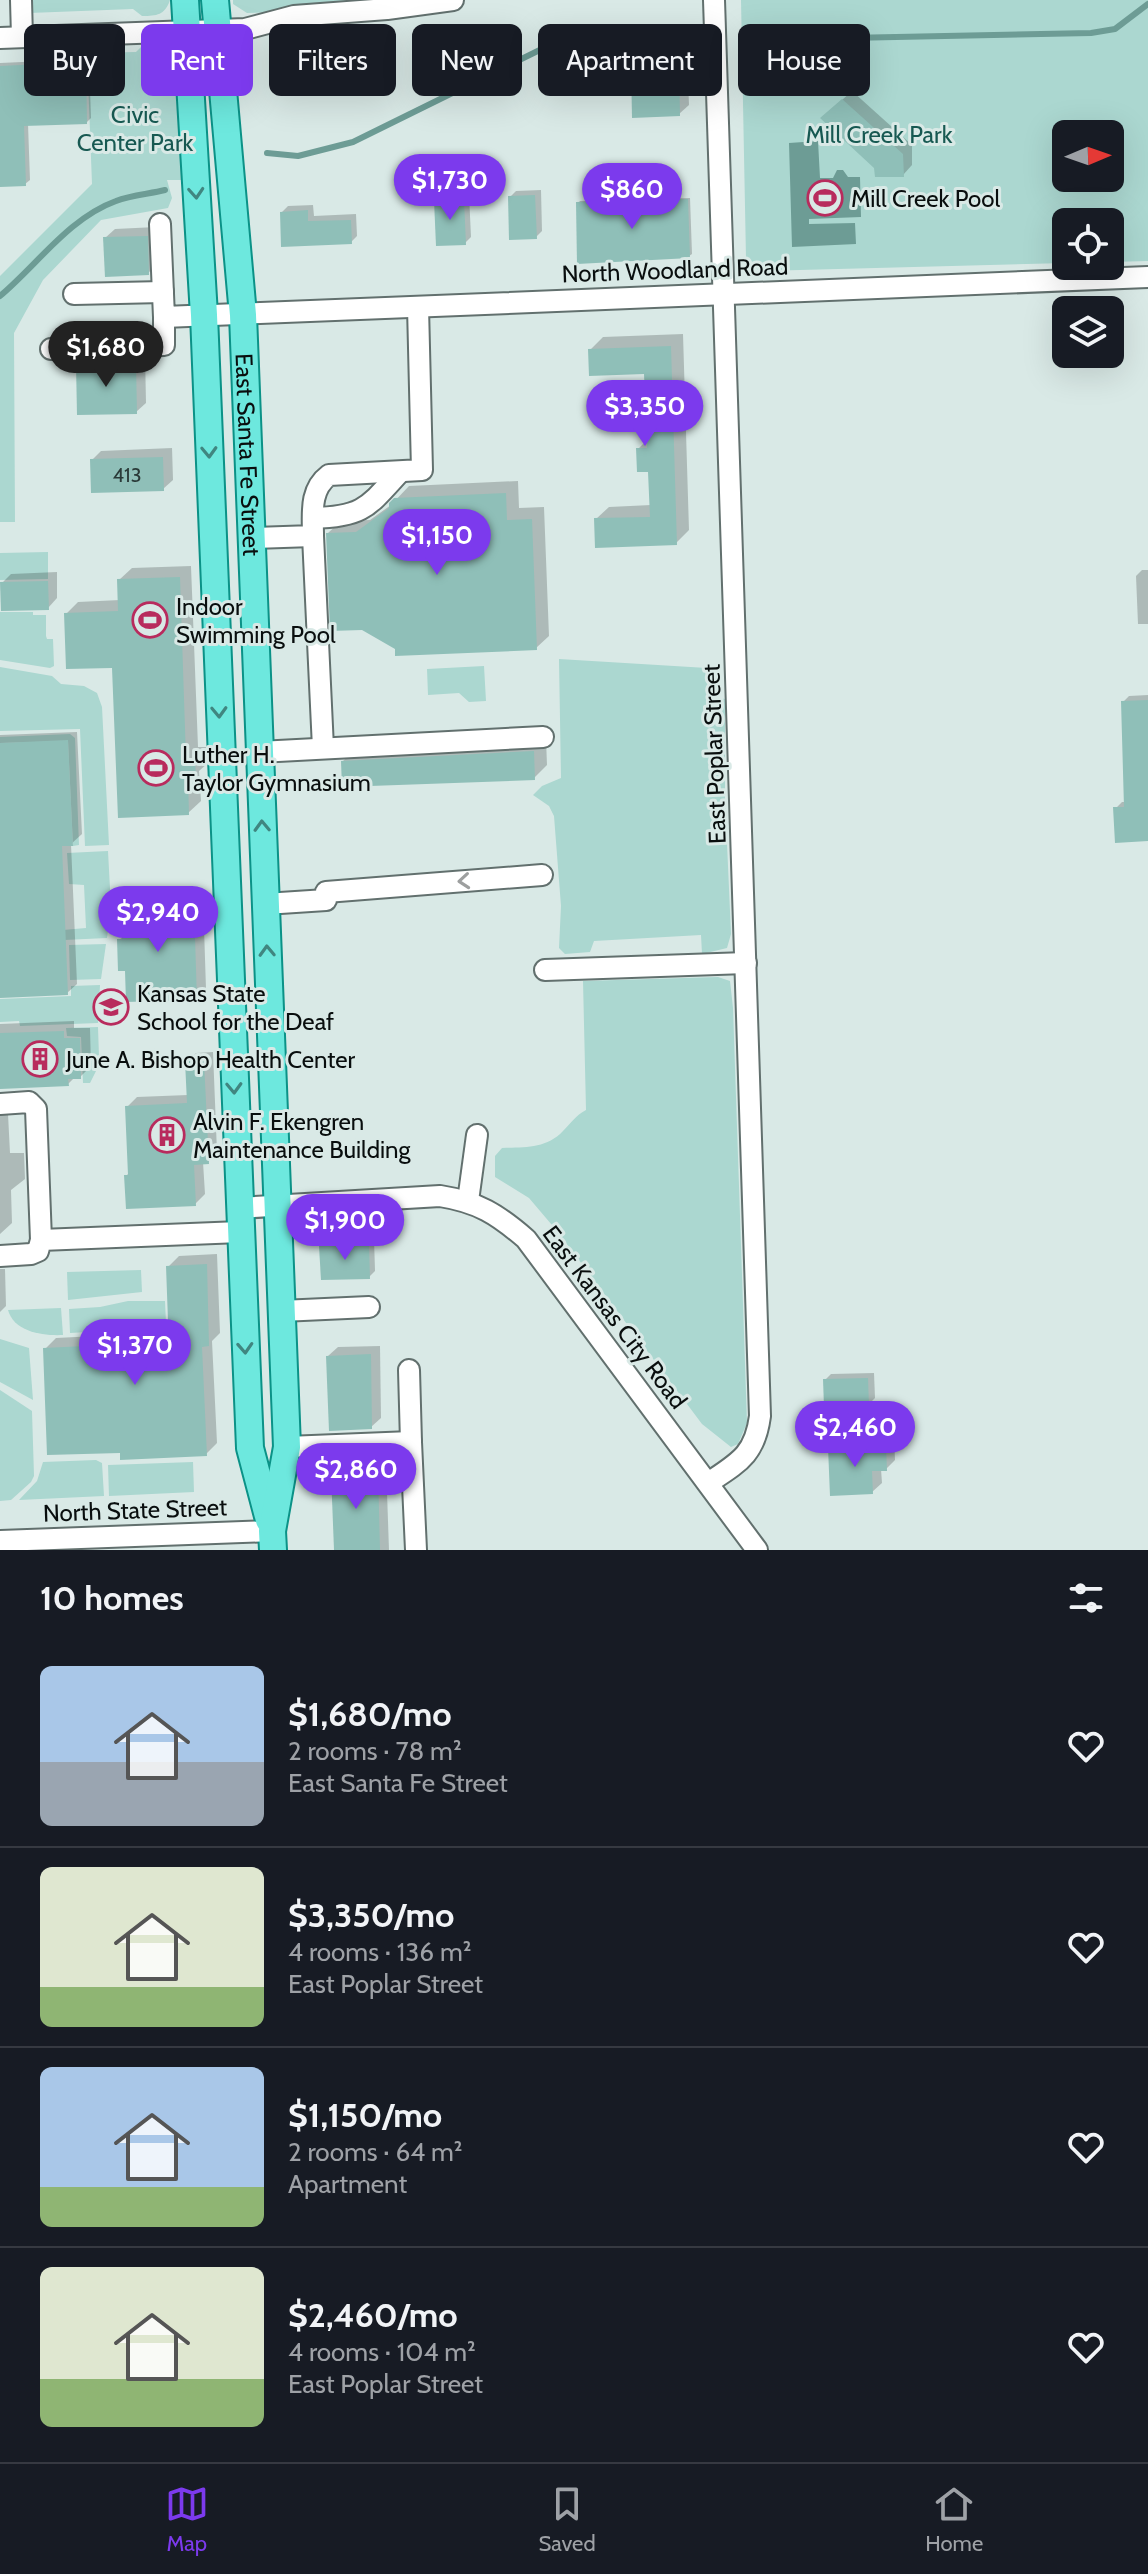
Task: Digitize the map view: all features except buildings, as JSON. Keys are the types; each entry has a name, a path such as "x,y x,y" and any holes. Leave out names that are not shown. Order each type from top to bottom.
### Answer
{"main road":[{"name":"East Santa Fe Street","path":"185,0 186,24"},
{"name":"East Santa Fe Street","path":"215,0 217,24"},
{"name":"East Santa Fe Street","path":"190,96 204,315 250,1448 272,1541"},
{"name":"East Santa Fe Street","path":"223,96 243,315 287,1447 272,1541"},
{"path":"213,540 251,538"}],"street":[{"path":"21,0 22,37"},
{"path":"253,27 294,16 453,0"},
{"name":"East Poplar Street","path":"708,1483 737,1464 751,1449 758,1434 760,1416 714,0"},
{"path":"0,38 141,33"},
{"path":"51,349 164,345 160,224"},
{"name":"North Woodland Road","path":"164,317 1148,277"},
{"path":"74,294 163,292"},
{"path":"323,748 313,500 320,482 329,475 422,470 418,307"},
{"path":"251,538 313,527 358,512 373,502 400,472"},
{"path":"259,752 543,737"},
{"path":"265,904 542,875"},
{"path":"545,970 746,963"},
{"path":"0,1104 29,1102 36,1109 41,1240 38,1251 31,1254 0,1256"},
{"path":"468,1201 477,1135"},
{"name":"East Kansas City Road","path":"41,1240 239,1220 276,1206 440,1196 468,1201 492,1212 526,1239 757,1550"},
{"path":"281,1311 369,1307"},
{"path":"409,1370 416,1550"},
{"path":"287,1447 411,1442"},
{"name":"North State Street","path":"0,1541 272,1541"}],"green space":[{"path":"29,0 170,0 160,14 142,16 133,9 29,13"},
{"path":"233,0 365,0 365,10 247,13 233,4"},
{"name":"Mill Creek Park","path":"741,0 1148,0 1148,261 1124,262 1124,208 1052,208 1052,263 759,271 746,258 743,96 870,96 870,24 741,24"},
{"name":"Civic Center Park","path":"141,47 141,96 176,96 184,180 167,180 172,198 168,208 101,220 43,280 14,333 15,522 0,522 0,276 92,184 89,96 125,96 125,52 136,52"},
{"path":"48,552 48,579 0,580 0,553"},
{"path":"0,612 46,615 46,636 53,639 54,666 50,668 0,660"},
{"path":"559,659 707,668 709,696 725,699 725,798 731,934 727,948 702,954 701,935 594,941 590,952 565,954 559,948 561,906 554,816 549,806 533,795 542,786 561,778"},
{"path":"484,666 486,701 469,702 459,693 428,695 427,669"},
{"path":"0,667 52,676 61,684 84,686 97,693 102,707 109,845 85,846 80,729 0,731"},
{"path":"70,734 75,738 79,845 73,846 68,741 0,743 0,737"},
{"path":"108,851 111,908 107,938 64,940 63,930 86,928 84,885 69,884 67,853"},
{"path":"106,944 101,979 70,980 69,945"},
{"path":"718,977 730,981 733,1008 747,1423 738,1444 731,1447 702,1424 529,1198 495,1177 495,1156 502,1148 535,1146 550,1141 586,1110 583,981"},
{"path":"100,985 98,1023 20,1026 19,1021 0,1022 0,999 71,996 71,986"},
{"path":"98,1027 96,1071 90,1083 83,1083 81,1037 67,1036 66,1028"},
{"path":"141,1270 142,1292 68,1300 67,1272"},
{"path":"128,1301 165,1301 167,1346 88,1349 87,1332 70,1333 69,1309"},
{"path":"61,1308 63,1335 47,1335 23,1328 8,1310"},
{"path":"0,1339 29,1348 33,1400 0,1382"},
{"path":"0,1390 32,1411 34,1476 11,1500 0,1501"},
{"path":"96,1460 102,1463 104,1496 19,1500 37,1481 43,1462"},
{"path":"193,1462 194,1492 109,1496 108,1465"}],"shaded area":[{"name":"Mill Creek Pool","path":"818,141 820,178 833,178 837,170 843,170 848,177 860,177 861,217 809,219 809,224 855,223 856,244 792,247 789,143"}],"waterway":[{"path":"870,38 1091,33 1115,29 1148,4"},
{"path":"267,153 298,156 353,142 538,51"},
{"path":"0,296 83,219 122,199 165,190"}],"place":[{"name":"Mill Creek Pool","path":"825,198"},
{"name":"Indoor Swimming Pool","path":"150,620"},
{"name":"Luther H. Taylor Gymnasium","path":"156,768"},
{"name":"Kansas State School for the Deaf","path":"111,1007"},
{"name":"June A. Bishop Health Center","path":"40,1059"},
{"name":"Alvin F. Ekengren Maintenance Building","path":"167,1135"}]}
